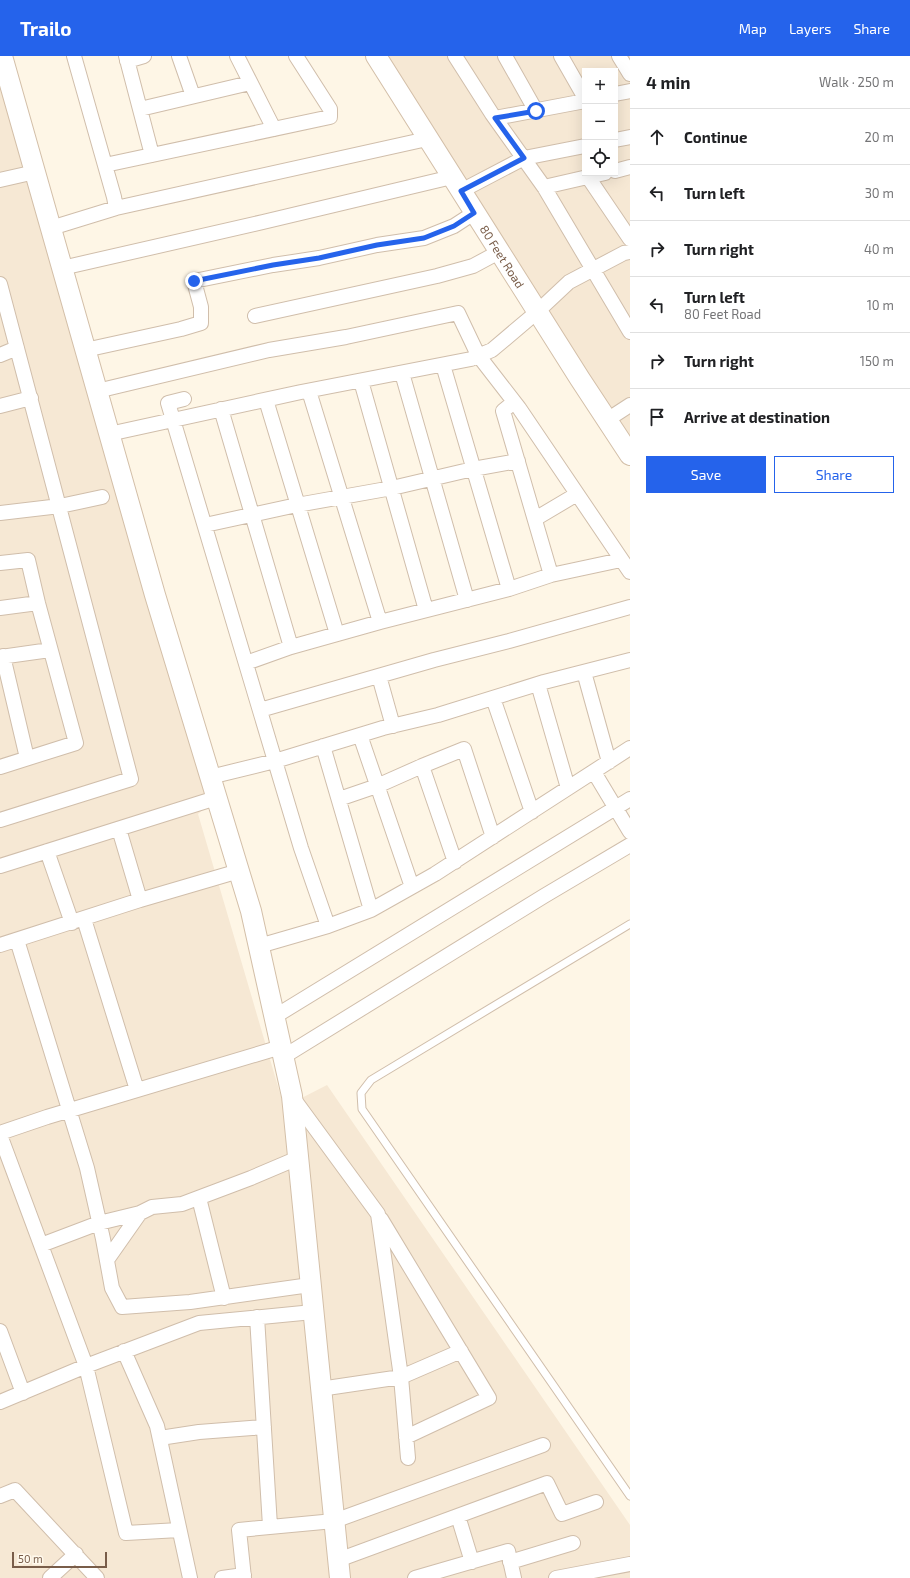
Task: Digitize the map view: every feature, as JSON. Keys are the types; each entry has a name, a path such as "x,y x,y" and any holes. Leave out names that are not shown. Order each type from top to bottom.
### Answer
{"street":[{"path":"2,56 155,595 251,911 259,946 292,1096 339,1569 458,1516 547,1483 562,1514 596,1502"},
{"path":"74,56 116,208"},
{"path":"144,56 126,59 152,155"},
{"path":"179,56 193,96"},
{"path":"237,56 274,129"},
{"path":"105,165 330,117 330,109 296,56"},
{"name":"80 Feet Road","path":"376,56 537,312 630,455"},
{"path":"455,56 495,118 544,187 630,332"},
{"path":"505,56 536,111"},
{"path":"561,56 582,93"},
{"path":"619,56 630,74"},
{"path":"140,109 250,83"},
{"path":"618,93 630,91"},
{"path":"495,118 582,102"},
{"path":"618,139 630,137"},
{"path":"51,228 116,208 427,138"},
{"path":"62,268 263,222 456,184 524,158 582,147"},
{"path":"618,170 630,167"},
{"path":"0,180 35,172"},
{"path":"544,187 592,176"},
{"path":"588,177 630,239"},
{"path":"85,350 181,329 201,323 201,307 194,281 273,265 319,258 377,245 424,238 454,226 474,213"},
{"path":"256,316 438,276 473,266 499,252"},
{"path":"109,434 221,409 471,359 492,350 537,312 569,282 624,253 630,252"},
{"path":"0,284 60,506 131,779 0,820"},
{"path":"97,391 269,350 346,337 458,313 478,356 514,402 630,572"},
{"path":"0,355 17,348"},
{"path":"443,365 509,589"},
{"path":"402,373 467,600"},
{"path":"361,380 426,610"},
{"path":"309,391 380,622"},
{"path":"0,406 30,398"},
{"path":"184,399 168,403 172,420 205,525 301,848 328,926"},
{"path":"266,400 337,634"},
{"path":"514,402 503,411 551,574"},
{"path":"607,420 630,405"},
{"path":"221,409 291,647"},
{"path":"205,525 297,505 433,480 473,469 518,461"},
{"path":"535,519 577,494"},
{"path":"0,512 60,506 102,497"},
{"path":"0,563 28,560 50,650 76,743 0,767"},
{"path":"246,663 291,647 380,622 509,589 551,574 622,560"},
{"path":"0,608 38,603"},
{"path":"260,710 630,607"},
{"path":"27,758 2,656 50,650"},
{"path":"210,777 438,715 538,684 630,662"},
{"path":"584,672 609,762"},
{"path":"379,676 393,726"},
{"path":"538,684 568,788"},
{"path":"493,698 532,812"},
{"path":"360,735 412,887"},
{"path":"323,746 371,910"},
{"path":"259,946 328,926 371,910 455,862 630,748"},
{"path":"339,799 377,786 464,749 493,837"},
{"path":"422,766 455,862"},
{"path":"594,772 630,832"},
{"path":"0,866 216,798"},
{"path":"274,1017 630,799"},
{"path":"119,829 140,900"},
{"path":"179,1530 126,1533 86,1366 0,1134 69,1110 137,1090 282,1052 630,845"},
{"path":"48,851 78,921 137,1090"},
{"path":"0,945 140,900 238,871"},
{"path":"17,940 87,1168 112,1288 122,1307 190,1302 310,1285"},
{"path":"292,1096 378,1214 489,1398 406,1437"},
{"path":"41,1245 99,1223 140,1213 152,1207 182,1204 251,1178 298,1158"},
{"path":"199,1198 224,1298"},
{"path":"107,1260 140,1213"},
{"path":"378,1214 401,1377 408,1458"},
{"path":"0,1402 86,1366 199,1323 313,1312"},
{"path":"257,1317 270,1526"},
{"path":"0,1331 23,1393"},
{"path":"124,1351 157,1426 190,1578"},
{"path":"320,1389 401,1377 461,1351"},
{"path":"160,1438 199,1432 264,1427"},
{"path":"222,1578 244,1577 238,1530 334,1521 543,1445"},
{"path":"0,1496 15,1490 98,1578"},
{"path":"458,1516 472,1562"},
{"path":"510,1562 573,1543"},
{"path":"415,1578 508,1551 514,1578"},
{"path":"50,1578 76,1554"},
{"path":"556,1578 630,1564"}],"lane":[{"path":"630,924 371,1080 361,1093 362,1109 630,1496"}],"shaded area":[{"path":"0,56 216,798 198,814 284,1107 327,1085 630,1525 630,1578 0,1578"},
{"path":"376,56 630,56 630,444"}],"route":[{"path":"194,281 273,265 319,258 377,245 424,238 454,226 474,213 461,191 524,158 495,118 536,111"}]}
